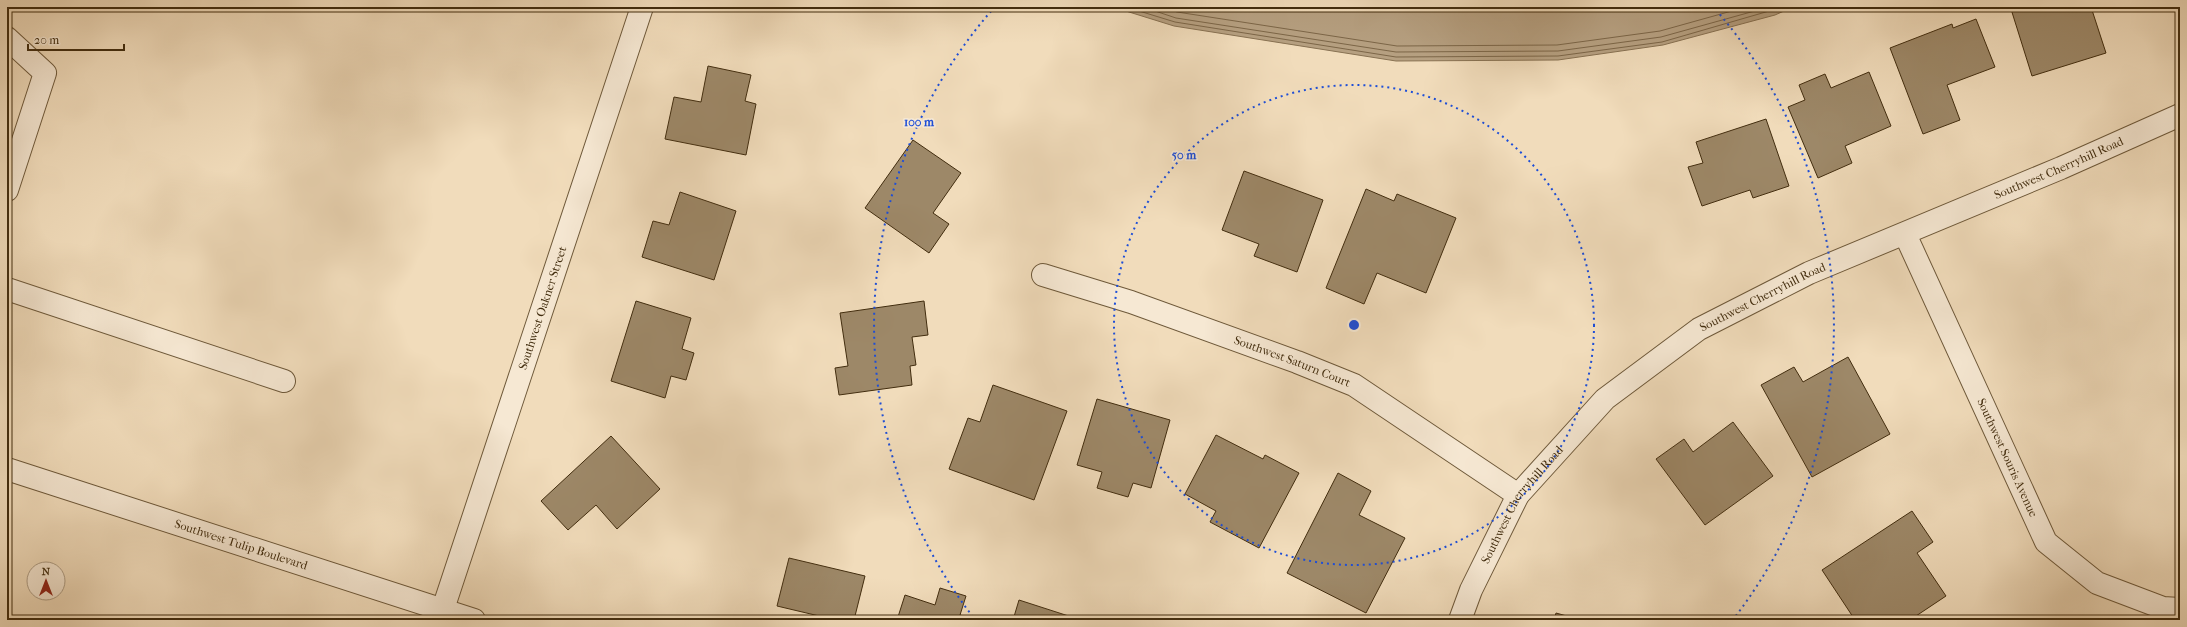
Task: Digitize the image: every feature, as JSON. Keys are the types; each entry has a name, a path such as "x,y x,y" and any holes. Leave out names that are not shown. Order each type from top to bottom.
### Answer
{"street":[{"name":"Southwest Oakner Street","path":"443,609 642,7"},
{"path":"7,38 45,73 7,190"},
{"name":"Southwest Cherryhill Road","path":"1460,620 1471,590 1518,495 1605,400 1699,329 1809,273 1905,234 2180,116"},
{"name":"Southwest Souris Avenue","path":"1905,234 2046,542 2097,583 2163,608 2180,609"},
{"name":"Southwest Saturn Court","path":"1043,275 1131,302 1297,362 1354,385 1518,495"},
{"path":"7,289 284,381"},
{"name":"Southwest Tulip Boulevard","path":"7,469 474,620"}],"water":[{"path":"1113,7 1793,7 1775,15 1663,45 1558,60 1396,61 1174,26"}],"building":[{"path":"2019,7 2091,7 2106,53 2032,76 2011,9"},
{"path":"1976,19 1995,67 1947,85 1960,120 1923,134 1890,48 1952,24 1953,28"},
{"path":"708,66 751,75 745,101 756,104 746,155 665,139 674,97 701,102"},
{"path":"1869,72 1891,126 1845,146 1852,163 1818,178 1788,107 1805,100 1799,85 1825,74 1831,88"},
{"path":"1766,119 1789,186 1753,198 1750,190 1702,206 1688,167 1703,163 1696,142"},
{"path":"913,140 961,173 933,213 949,224 929,253 865,208"},
{"path":"1244,171 1323,200 1297,272 1254,256 1259,244 1222,230"},
{"path":"1366,189 1394,201 1397,194 1456,218 1426,293 1377,273 1364,304 1326,288"},
{"path":"680,192 736,211 714,280 642,257 653,221 669,225"},
{"path":"636,301 691,318 682,349 694,353 686,380 671,376 665,398 611,381"},
{"path":"924,301 928,335 912,337 916,365 910,366 912,385 839,395 835,368 848,366 840,313"},
{"path":"1848,357 1890,434 1812,477 1761,385 1794,367 1803,382"},
{"path":"993,385 1067,411 1034,500 949,469 968,418 980,422"},
{"path":"1097,399 1170,420 1151,488 1133,483 1128,497 1097,488 1102,472 1077,465"},
{"path":"1733,422 1773,476 1705,525 1656,459 1684,439 1693,452"},
{"path":"1216,435 1263,459 1265,455 1299,473 1259,548 1210,522 1216,511 1185,494"},
{"path":"611,436 660,489 617,529 596,505 568,530 541,501"},
{"path":"1338,473 1371,491 1359,515 1405,538 1366,613 1287,573"},
{"path":"1912,511 1933,542 1917,553 1946,596 1910,620 1855,620 1822,570"},
{"path":"789,558 865,576 854,620 836,620 777,606"},
{"path":"940,588 966,596 960,615 977,620 897,620 905,595 935,605"},
{"path":"1019,600 1081,620 1013,620"},
{"path":"1556,613 1581,620 1554,620"}]}
